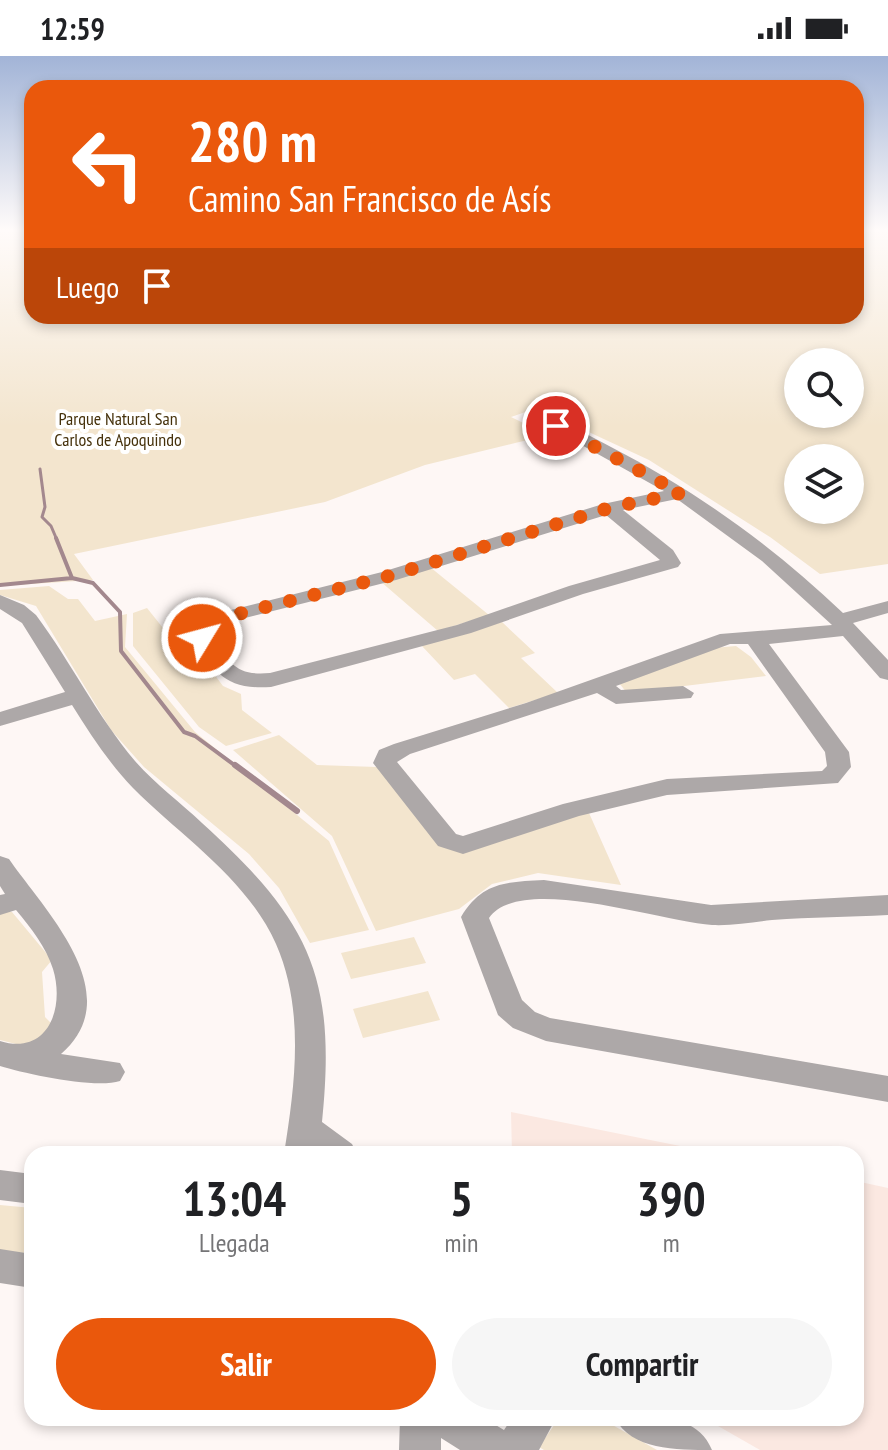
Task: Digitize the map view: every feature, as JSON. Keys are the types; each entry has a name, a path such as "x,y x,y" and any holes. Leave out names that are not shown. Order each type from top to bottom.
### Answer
{"street":[{"path":"533,416 599,447 681,493 755,545 850,630 888,673"},
{"path":"609,508 666,554 671,563 576,590 464,629 271,680 246,683 230,675 202,638 205,627 218,619 389,576 609,508 681,493"},
{"path":"0,601 29,619 102,735 130,769 254,889 285,934 301,973 310,1021 310,1088 303,1141"},
{"path":"850,630 888,607"},
{"path":"754,638 837,752 839,767 829,778 667,787 572,810 463,845 447,840 385,763 388,755 402,749 601,685 727,638 850,630 888,621"},
{"path":"601,685 616,697 683,693"},
{"path":"0,719 77,696"},
{"path":"0,865 11,902 40,920 67,969 71,1018 53,1045 7,1058"},
{"path":"888,905 713,915 659,909 580,892 528,889 489,897 478,907 475,917 509,1007 524,1020 546,1029 888,1089"},
{"path":"7,1058 109,1072"},
{"path":"0,1185 24,1188"},
{"path":"0,1266 24,1270"},
{"path":"420,1426 420,1450"},
{"path":"515,1450 531,1426"},
{"path":"649,1426 691,1450"},
{"path":"455,1432 499,1450"}],"shaded area":[{"path":"511,1112 680,1146 512,1146"},
{"path":"864,1183 888,1188 888,1450 760,1450 718,1426 864,1426"}],"green space":[{"name":"Parque Natural San Carlos de Apoquindo","path":"0,297 24,297 24,324 864,324 864,297 888,297 888,564 820,574 770,537 649,460 537,408 511,417 548,435 425,465 325,502 74,554 93,580 0,586"},
{"path":"430,567 489,615 438,631 380,581"},
{"path":"49,586 68,599 78,599 95,621 127,614 125,647 195,732 329,841 369,930 310,943 279,888 249,854 144,767 111,730 36,606 0,595 0,590"},
{"path":"147,608 163,628 186,628 183,633 223,686 241,694 242,710 272,733 226,746 199,727 133,646 133,613"},
{"path":"502,622 535,653 521,658 558,693 509,708 475,674 454,680 421,645"},
{"path":"736,646 751,657 766,676 627,693 619,683 713,648"},
{"path":"279,735 317,765 377,767 439,844 589,813 621,885 538,873 492,884 459,909 376,931 332,836 233,750"},
{"path":"0,910 12,912 52,960 42,972 45,1017 52,1024 46,1039 20,1045 0,1040"},
{"path":"414,937 426,963 351,979 341,953"},
{"path":"428,991 440,1020 363,1038 353,1009"},
{"path":"0,1205 24,1207 24,1253 0,1250"},
{"path":"553,1426 614,1426 657,1450 544,1450 539,1447"}],"waterway":[{"path":"40,469 45,507 42,517 51,526 57,540"},
{"path":"56,538 72,578"},
{"path":"0,585 72,578"},
{"path":"72,578 93,583 120,612 121,651 184,732 195,736 237,767"},
{"path":"235,765 297,811"}],"route":[{"path":"202,638 205,627 218,619 389,576 609,508 681,493 619,457 556,426"}]}
